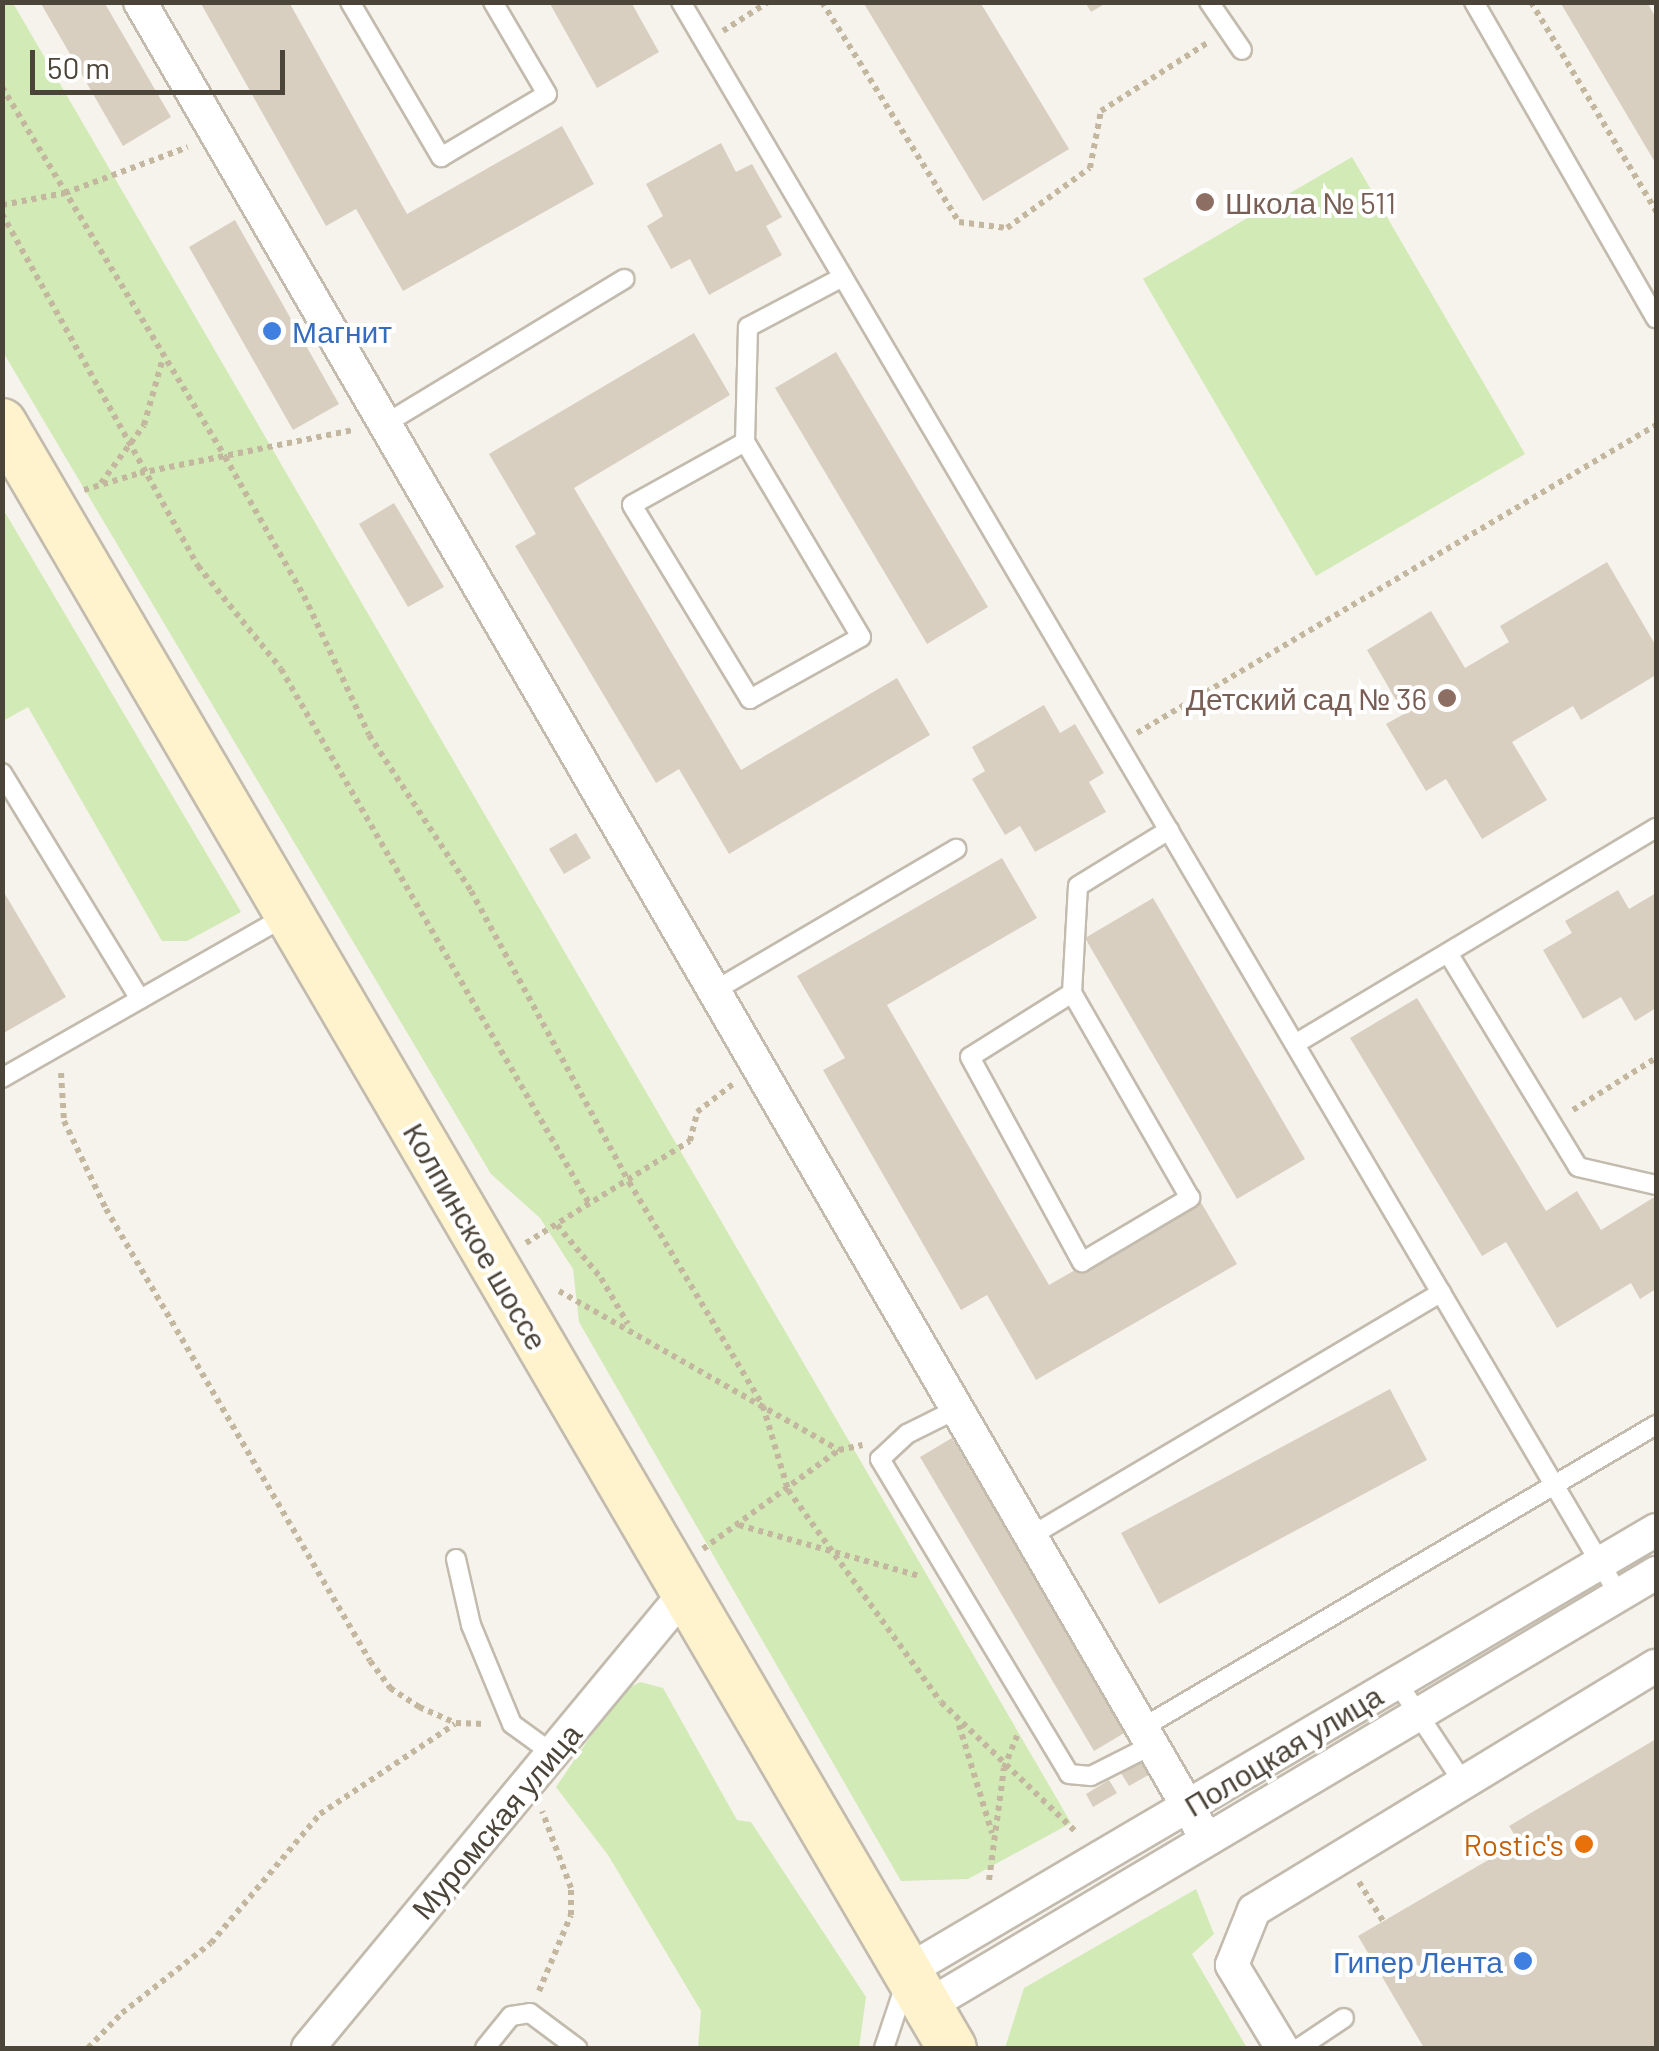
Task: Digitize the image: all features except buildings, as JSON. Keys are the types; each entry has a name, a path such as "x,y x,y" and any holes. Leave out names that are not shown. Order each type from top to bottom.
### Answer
{"main road":[{"name":"Колпинское шоссе","path":"2,422 289,914 692,1573 952,2048"}],"street":[{"path":"140,2 1207,1840"},
{"name":"Полоцкая улица","path":"919,1988 1188,1806 1656,1530"},
{"name":"Полоцкая улица","path":"919,1988 1207,1840 1656,1572"},
{"name":"Муромская улица","path":"308,2048 528,1784 692,1573"},
{"path":"1282,2048 1232,1965 1254,1910 1656,1666"}],"lane":[{"path":"350,2 441,156 547,94 493,2"},
{"path":"682,2 1619,1595"},
{"path":"1209,2 1242,50"},
{"path":"1474,2 1656,318"},
{"path":"744,442 632,505 750,699 861,637 744,442 748,327 844,278"},
{"path":"385,424 624,279"},
{"path":"2,773 140,999"},
{"path":"1294,1044 1656,828"},
{"path":"1072,994 970,1057 1082,1262 1190,1198 1072,994 1078,886 1169,830"},
{"path":"714,990 956,849"},
{"path":"2,1078 289,914"},
{"path":"1448,952 1578,1167 1656,1184"},
{"path":"1031,1536 1441,1292"},
{"path":"957,1409 908,1434 880,1459 1070,1774 1091,1776 1147,1736 1553,1484 1656,1425"},
{"path":"456,1559 471,1625 512,1724 552,1753"},
{"path":"1397,1682 1463,1782"},
{"path":"884,2048 919,1988"},
{"path":"486,2048 511,2016 530,2012 577,2048"},
{"path":"1300,2048 1344,2018"}],"path":[{"path":"705,43 768,2"},
{"path":"822,2 959,222 1006,228 1090,168 1101,112 1228,30"},
{"path":"1531,2 1656,211"},
{"path":"2,87 225,456 304,596 369,735 470,890 629,1182 763,1406 788,1490 957,1719 1004,1768 1075,1831"},
{"path":"2,204 64,193 218,136"},
{"path":"2,214 198,566 281,668 590,1205"},
{"path":"98,486 132,447 158,388 163,357"},
{"path":"49,502 146,472 385,424"},
{"path":"1118,744 1656,426"},
{"path":"526,1243 690,1142 697,1112 735,1082 744,1043"},
{"path":"54,1048 64,1121 106,1209 296,1538 390,1688 456,1723 512,1724"},
{"path":"1552,1123 1656,1058"},
{"path":"557,1225 602,1278 628,1326"},
{"path":"516,1228 535,1256"},
{"path":"553,1282 562,1296 628,1326 839,1450"},
{"path":"692,1573 737,1525 839,1450 908,1434"},
{"path":"737,1525 889,1563 961,1594"},
{"path":"990,1880 1004,1768 1030,1708"},
{"path":"957,1719 993,1837"},
{"path":"88,2048 122,2012 210,1943 320,1814 456,1723"},
{"path":"528,1784 572,1888 567,1936 530,2012"},
{"path":"1344,1855 1383,1922"}],"green space":[{"path":"2,3 13,3 1071,1823 968,1879 901,1881 579,1322 573,1269 540,1218 491,1174 3,352"},
{"path":"1352,157 1525,454 1316,576 1143,279"},
{"path":"3,509 241,912 187,941 162,941 28,707 3,721"},
{"path":"640,1682 663,1688 737,1820 751,1822 866,1997 859,2048 698,2048 701,2011 608,1855 556,1787 620,1693"},
{"path":"1196,1889 1214,1934 1192,1954 1247,2048 1005,2048 1024,1988"}],"place":[{"name":"Школа № 511","path":"1205,202"},
{"name":"Магнит","path":"272,331"},
{"name":"Детский сад № 36","path":"1447,698"},
{"name":"Rostic's","path":"1584,1844"},
{"name":"Гипер Лента","path":"1523,1961"}]}
